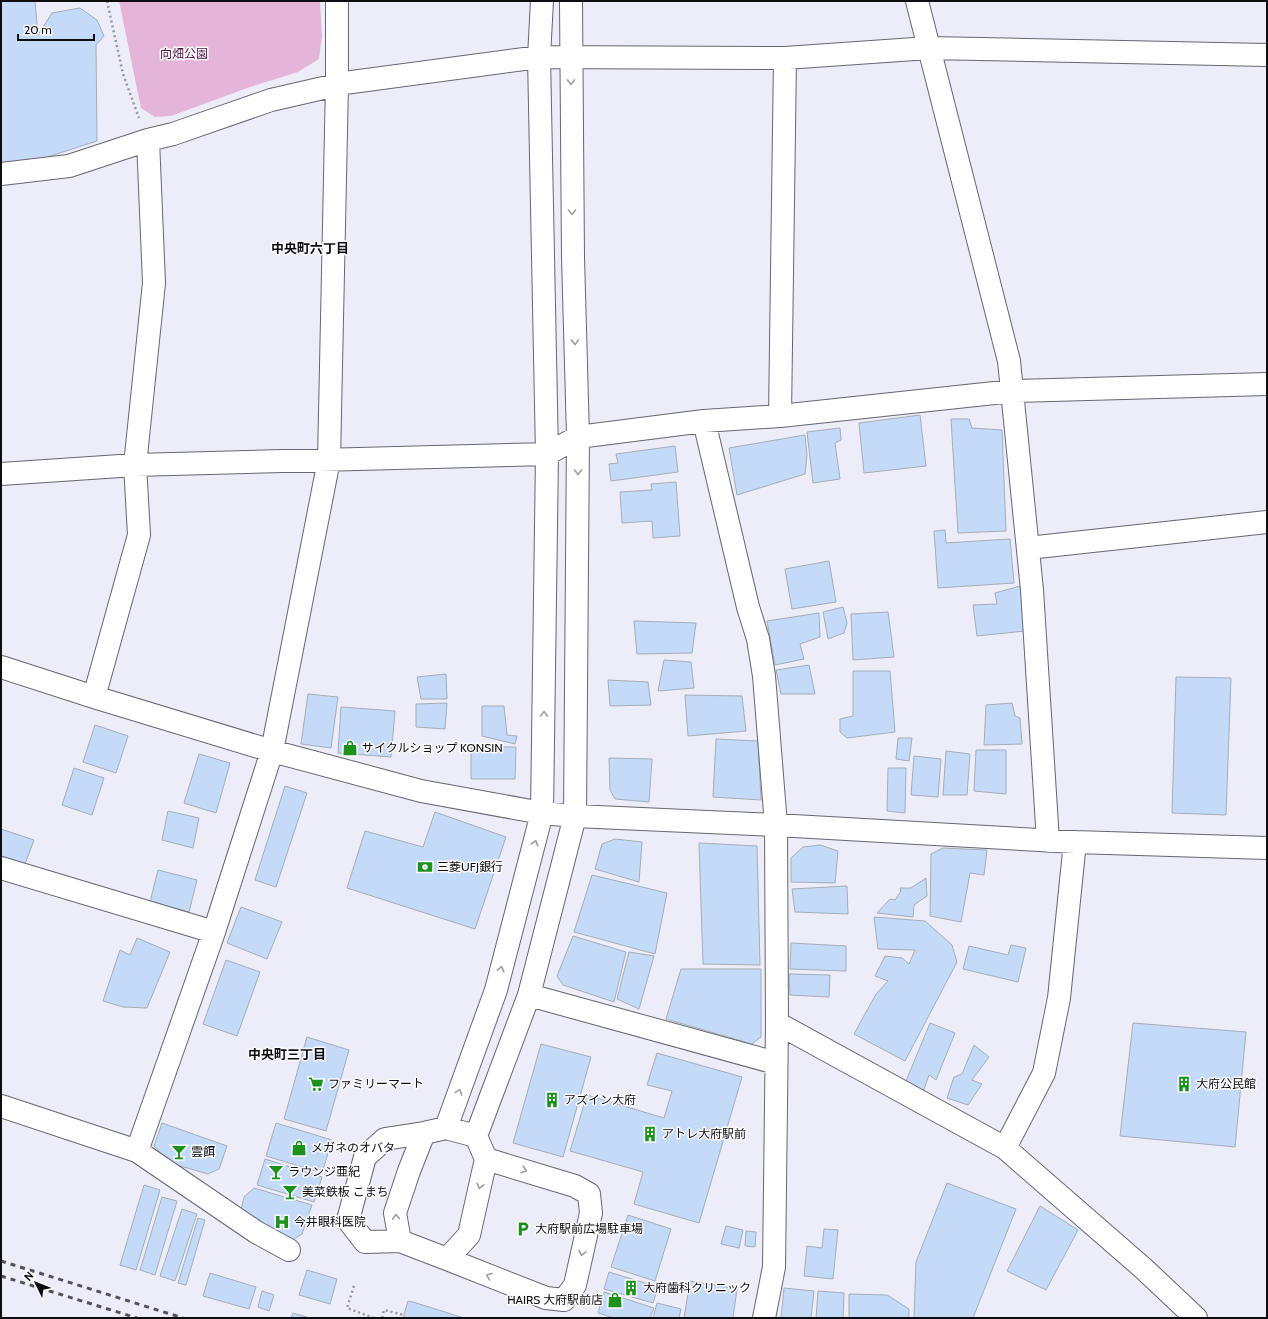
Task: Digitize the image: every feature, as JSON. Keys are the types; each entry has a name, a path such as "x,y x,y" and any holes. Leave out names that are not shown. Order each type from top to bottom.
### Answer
{"street":[{"path":"137,1151 214,932 272,751 329,460 337,84 337,1"},
{"path":"446,1128 496,990 542,813 547,454 539,57 542,1"},
{"path":"447,1259 469,1235 486,1159 476,1136 529,994 575,816 578,437 573,257 571,1"},
{"path":"917,1 1009,361 1032,590 1041,712 1048,841"},
{"path":"1,174 69,166 148,140 173,134 271,100 337,84 539,57 785,58 929,48 1267,55"},
{"path":"780,416 785,58"},
{"path":"94,697 139,535 135,465 154,283 148,140"},
{"path":"1,474 135,465 547,454 578,437 704,421 780,416 1013,391 1267,384"},
{"path":"704,421 748,607 758,639 764,676 776,825 777,1023 774,1267 764,1318"},
{"path":"1028,548 1267,522"},
{"path":"1,668 272,751 421,791 542,813 1048,841 1267,848"},
{"path":"1005,1148 1044,1072 1059,998 1075,842"},
{"path":"1,868 214,932"},
{"path":"529,994 776,1063"},
{"path":"777,1023 1005,1148 1143,1268 1196,1318"},
{"path":"1,1106 137,1151 256,1232 289,1250"},
{"path":"476,1136 446,1128 385,1139 365,1157 348,1220 365,1242 400,1241 546,1298 564,1300 576,1285 591,1213 589,1194 575,1186 486,1159"},
{"path":"400,1241 395,1213 424,1133"}],"path":[{"path":"107,1 123,74 148,140"},
{"path":"354,1286 347,1308 374,1318"},
{"path":"382,1318 384,1310 404,1315"}],"green space":[{"name":"向畑公園","path":"119,1 320,1 322,36 319,59 298,72 250,87 171,116 155,117 141,108"}],"building":[{"path":"1,1 35,1 38,35 52,13 80,8 97,20 104,36 96,45 97,141 35,161 1,163"},
{"path":"920,415 926,466 864,473 859,423"},
{"path":"951,419 969,419 972,428 1002,430 1006,531 958,533"},
{"path":"840,428 841,440 835,443 840,479 813,483 807,432"},
{"path":"805,435 807,455 805,474 737,495 729,448"},
{"path":"675,446 678,472 611,481 609,464 618,463 616,454"},
{"path":"676,482 680,536 653,538 652,521 622,523 620,492 652,490 651,484"},
{"path":"945,530 946,543 1010,539 1014,583 938,588 934,531"},
{"path":"829,561 836,602 792,609 785,569"},
{"path":"1020,586 1025,631 977,636 973,605 997,604 995,593"},
{"path":"843,607 847,623 844,633 828,639 823,612"},
{"path":"888,612 894,657 853,660 851,614"},
{"path":"819,613 820,637 800,644 804,659 775,665 767,621"},
{"path":"634,621 696,623 692,653 637,654"},
{"path":"664,660 691,662 694,688 658,691"},
{"path":"809,665 815,694 781,694 776,670"},
{"path":"853,671 890,671 895,732 847,738 840,732 840,719 853,716"},
{"path":"446,674 447,699 421,699 417,677"},
{"path":"1176,677 1231,678 1226,815 1172,813"},
{"path":"608,680 648,682 651,705 610,706"},
{"path":"308,694 338,697 331,748 301,744"},
{"path":"685,695 742,696 746,731 688,736"},
{"path":"447,703 445,729 416,727 416,704"},
{"path":"1012,703 1015,716 1020,718 1022,744 984,745 986,705"},
{"path":"482,706 504,706 507,735 517,736 515,744 482,736"},
{"path":"341,707 395,711 391,757 338,753"},
{"path":"95,725 128,736 116,773 83,762"},
{"path":"898,738 912,738 909,761 896,759"},
{"path":"716,739 758,741 761,800 713,797"},
{"path":"471,747 516,747 515,779 471,779"},
{"path":"976,750 1006,750 1006,794 974,791"},
{"path":"946,751 970,754 967,795 943,795"},
{"path":"199,754 230,763 216,813 184,803"},
{"path":"914,756 941,759 938,797 911,795"},
{"path":"609,758 652,759 649,802 615,799 610,790"},
{"path":"74,768 104,778 92,815 62,805"},
{"path":"888,768 906,768 905,813 887,811"},
{"path":"285,786 307,793 276,887 255,880"},
{"path":"168,811 199,818 193,848 162,840"},
{"name":"三菱UFJ銀行","path":"435,812 506,837 475,929 347,888 365,831 423,847"},
{"path":"1,829 34,840 25,864 1,856"},
{"path":"615,839 642,842 639,882 595,869 602,844"},
{"path":"699,843 757,846 760,965 703,964"},
{"path":"820,845 838,851 835,883 791,882 791,858 803,847"},
{"path":"943,848 987,850 984,875 970,873 961,922 930,916 931,854"},
{"path":"158,870 197,880 189,912 150,902"},
{"path":"592,875 667,893 655,954 574,932"},
{"path":"926,878 927,896 914,905 913,917 877,913 890,899 895,900 901,891 900,888 911,888"},
{"path":"847,886 848,914 795,912 792,889"},
{"path":"241,907 282,922 267,959 227,943"},
{"path":"874,917 925,921 952,945 957,962 905,1061 854,1034 876,994 888,981 875,976 885,956 902,958 909,964 915,950 878,949"},
{"path":"573,936 626,952 614,1002 563,985 557,976"},
{"path":"137,938 170,952 147,1008 123,1007 103,1001 120,950 130,955"},
{"path":"791,943 846,946 846,971 790,969"},
{"path":"1011,945 1026,948 1018,982 963,969 969,946 1008,955"},
{"path":"629,952 654,956 639,1009 617,999"},
{"path":"226,960 260,972 237,1036 203,1024"},
{"path":"681,969 761,969 761,1037 752,1044 666,1019"},
{"path":"789,974 830,975 829,997 790,995"},
{"path":"930,1023 955,1033 936,1080 929,1075 922,1095 906,1081"},
{"name":"大府公民館","path":"1133,1023 1246,1032 1235,1147 1120,1136"},
{"name":"ファミリーマート","path":"307,1037 349,1050 326,1131 284,1119"},
{"name":"アズイン大府","path":"541,1044 591,1057 563,1157 513,1143"},
{"path":"974,1045 989,1057 972,1080 982,1084 968,1105 947,1098 954,1077 962,1074"},
{"name":"アトレ大府駅前","path":"657,1053 742,1077 699,1223 634,1204 643,1172 570,1151 587,1095 664,1118 672,1091 647,1085"},
{"path":"162,1123 227,1146 219,1169 208,1174 170,1163 154,1146"},
{"name":"メガネのオバタ","path":"276,1123 332,1140 322,1173 266,1156"},
{"path":"265,1159 322,1177 314,1202 257,1185"},
{"path":"947,1183 1016,1209 973,1318 914,1318 916,1262"},
{"path":"144,1185 160,1190 136,1270 120,1265"},
{"name":"今井眼科医院","path":"254,1188 312,1205 302,1234 288,1243 241,1210 244,1197"},
{"path":"162,1197 177,1201 155,1275 140,1270"},
{"path":"1040,1206 1078,1230 1046,1290 1007,1271"},
{"path":"182,1209 197,1214 175,1281 160,1276"},
{"path":"628,1215 671,1229 655,1281 611,1267"},
{"path":"198,1218 205,1220 186,1285 178,1283"},
{"path":"726,1226 743,1230 739,1248 721,1244"},
{"path":"824,1229 838,1230 833,1279 804,1276 807,1246 822,1248"},
{"path":"746,1231 756,1232 755,1247 745,1246"},
{"path":"307,1270 337,1279 330,1304 299,1295"},
{"name":"大府歯科クリニック","path":"609,1272 658,1287 653,1303 604,1289"},
{"path":"210,1273 256,1287 249,1309 203,1296"},
{"path":"690,1281 737,1289 733,1318 684,1318"},
{"path":"784,1288 814,1291 811,1318 781,1318"},
{"path":"262,1291 274,1295 269,1311 258,1307"},
{"path":"818,1291 844,1293 843,1318 816,1318"},
{"name":"HAIRS 大府駅前店","path":"604,1292 654,1308 650,1318 614,1318 598,1313"},
{"path":"849,1294 887,1295 909,1309 909,1318 849,1318"},
{"path":"408,1301 413,1302 464,1318 403,1318"},
{"path":"657,1303 681,1309 679,1318 653,1318"},
{"path":"293,1313 307,1317 291,1318"}],"railway":[{"path":"1,1261 183,1318"},
{"path":"1,1276 137,1318"}],"place":[{"name":"サイクルショップ KONSIN","path":"350,748"},
{"name":"三菱UFJ銀行","path":"425,867"},
{"name":"ファミリーマート","path":"316,1084"},
{"name":"大府公民館","path":"1184,1084"},
{"name":"アズイン大府","path":"552,1100"},
{"name":"アトレ大府駅前","path":"650,1134"},
{"name":"メガネのオバタ","path":"299,1148"},
{"name":"雲餌","path":"179,1152"},
{"name":"ラウンジ亜紀","path":"276,1172"},
{"name":"美菜鉄板 こまち","path":"290,1192"},
{"name":"今井眼科医院","path":"282,1222"},
{"name":"大府駅前広場駐車場","path":"523,1229"},
{"name":"大府歯科クリニック","path":"631,1288"},
{"name":"HAIRS 大府駅前店","path":"615,1300"}],"district":[{"name":"中央町六丁目","path":"310,248"},
{"name":"中央町三丁目","path":"287,1054"}]}
